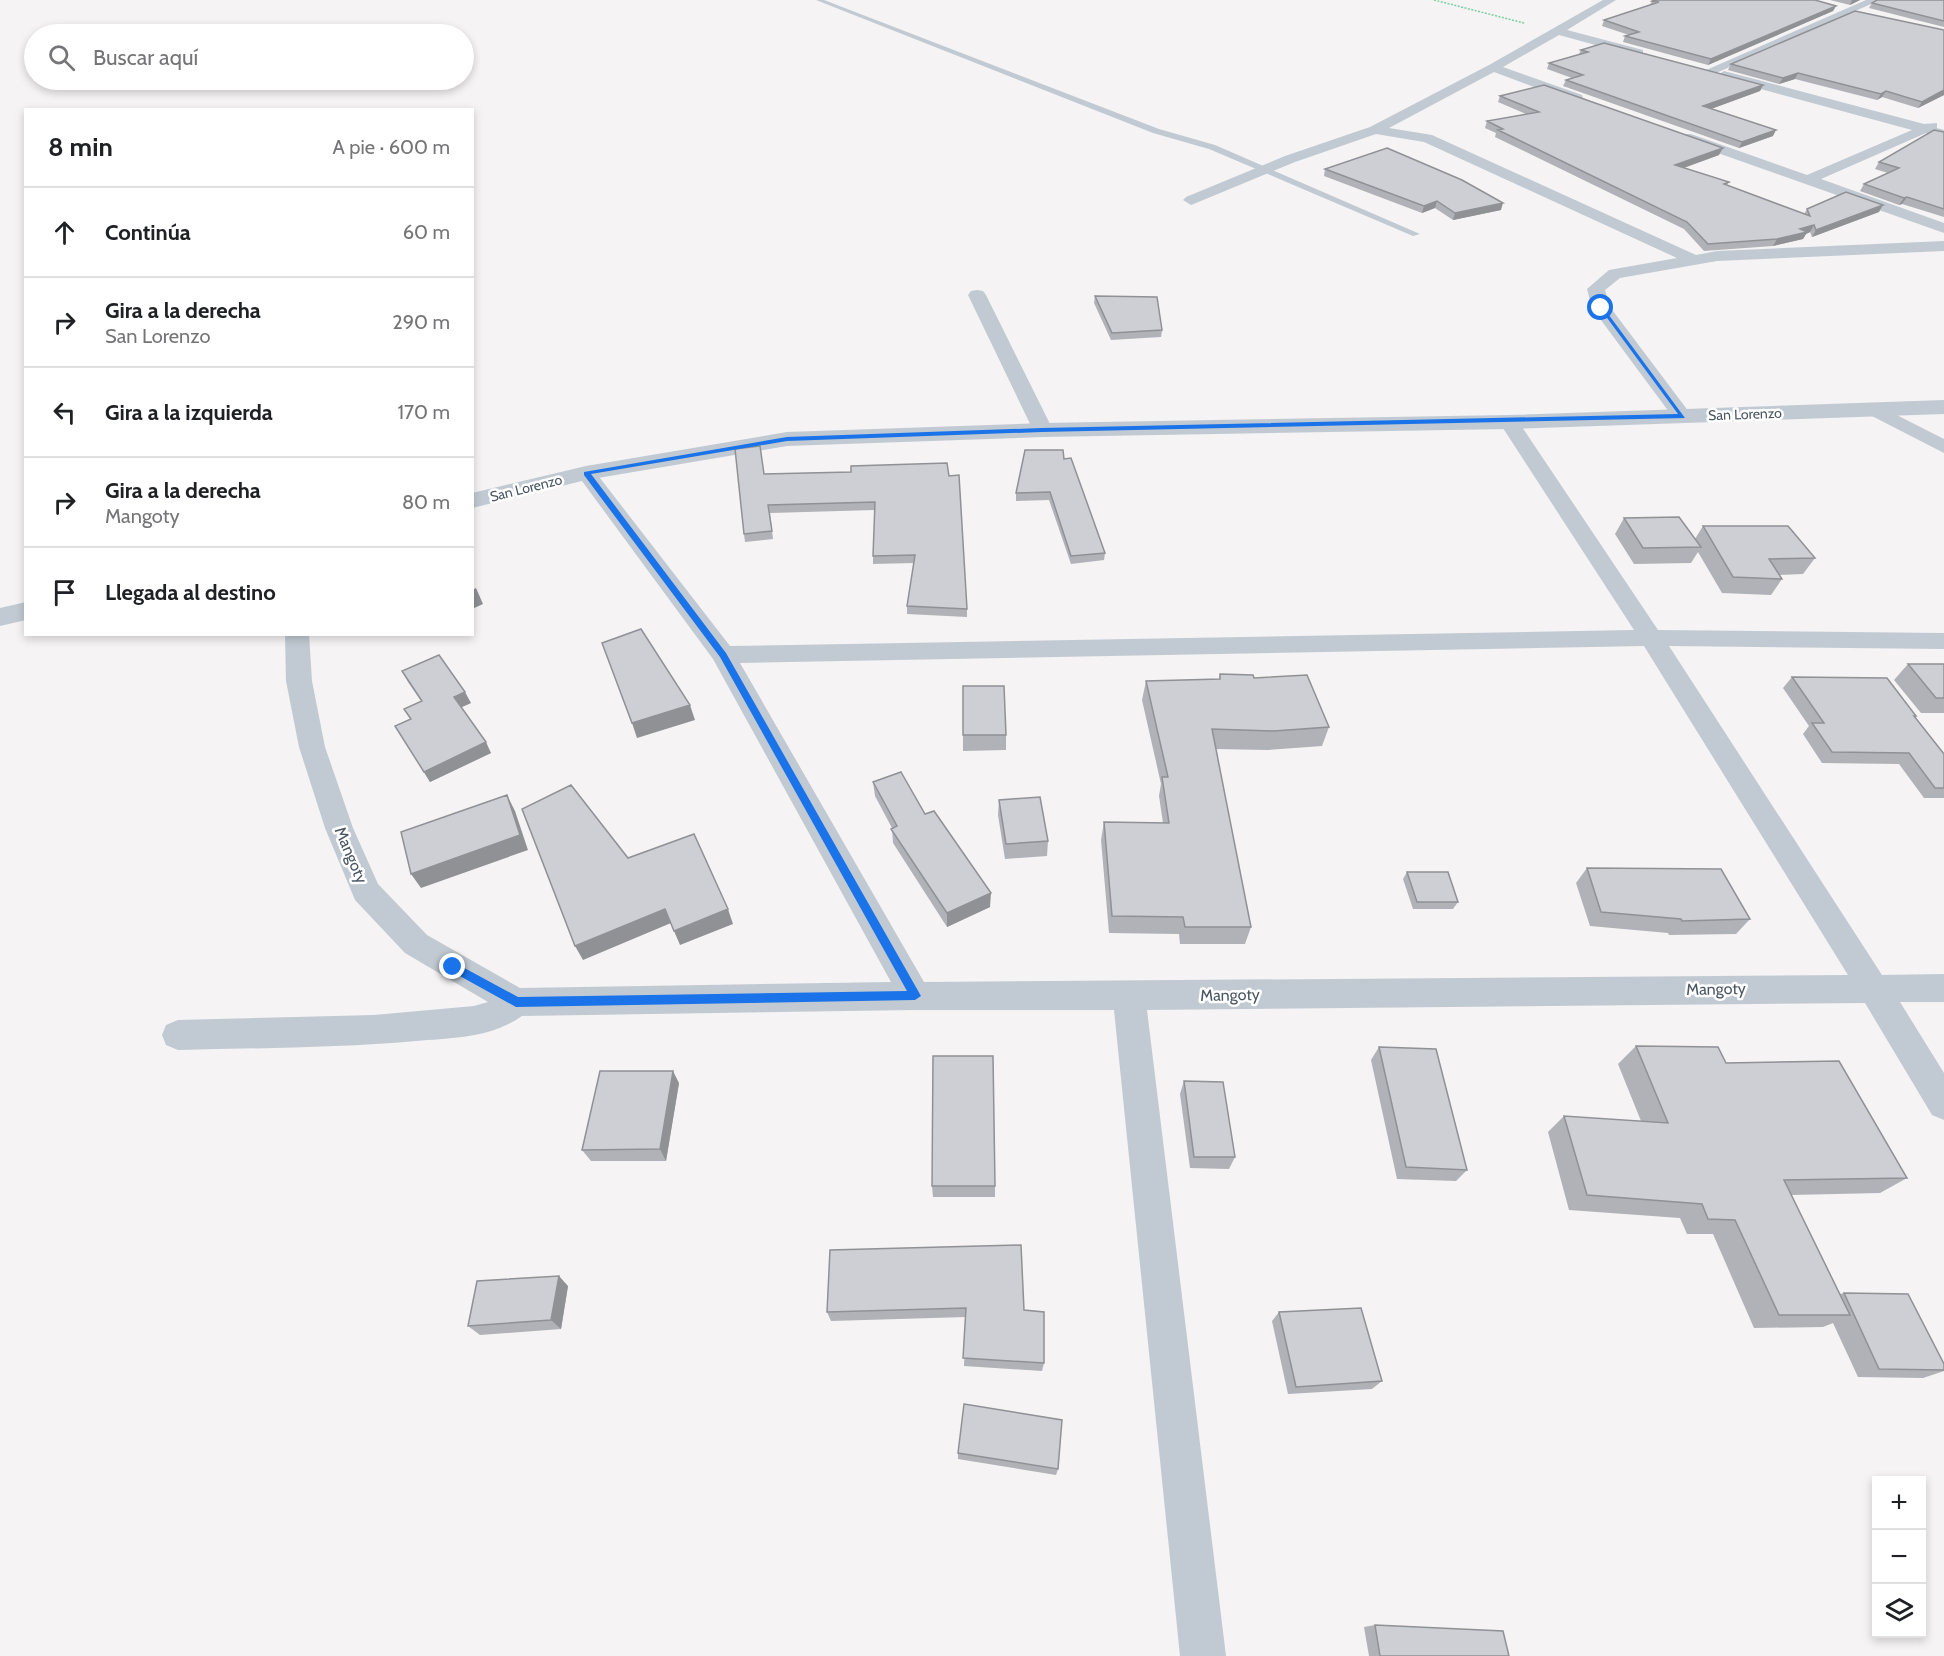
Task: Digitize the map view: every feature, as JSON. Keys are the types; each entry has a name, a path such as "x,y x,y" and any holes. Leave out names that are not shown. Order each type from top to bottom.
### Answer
{"street":[{"path":"1191,200 1290,159 1375,130 1492,68 1611,0"},
{"path":"1875,0 1705,70 1944,134"},
{"path":"1833,6 1875,16"},
{"path":"1557,31 1655,57"},
{"path":"1492,68 1594,104"},
{"path":"1807,180 1944,120"},
{"path":"1375,130 1402,132 1436,142 1694,260"},
{"path":"1672,132 1944,228"},
{"path":"1682,416 1601,308 1596,289 1615,274 1717,256 1944,246"},
{"path":"977,295 1042,430"},
{"name":"San Lorenzo","path":"474,501 586,473 787,439 1042,430 1509,422 1944,407"},
{"path":"1875,410 1944,447"},
{"path":"1509,422 1653,638 1874,987 1944,1104"},
{"path":"586,473 723,655 915,996"},
{"path":"0,617 24,611"},
{"name":"Mangoty","path":"297,636 299,681 312,747 339,828 366,891 416,944 516,1002 915,996 1944,988"},
{"path":"723,655 1653,638 1944,641"},
{"path":"1129,996 1203,1656"},
{"name":"Mangoty","path":"178,1035 374,1030 474,1021 500,1013 516,1002"}],"lane":[{"path":"819,0 1156,131 1212,147 1416,234"}],"path":[{"path":"1434,0 1557,31"}],"building":[{"path":"1815,0 1836,6 1711,59 1625,36 1639,32 1604,20 1659,2 1652,1"},
{"path":"1877,0 1944,0 1944,21 1872,3"},
{"path":"1855,11 1944,30 1944,90 1922,102 1886,91 1881,94 1798,73 1783,78 1731,64"},
{"path":"1604,43 1763,85 1703,106 1776,130 1742,142 1566,80 1583,75 1549,63 1588,52 1581,50"},
{"path":"1544,85 1723,148 1675,165 1729,182 1724,184 1810,216 1807,209 1846,192 1883,205 1816,230 1814,225 1800,229 1807,232 1777,239 1708,244 1687,222 1498,130 1503,129 1487,121 1539,112 1500,96"},
{"path":"1934,130 1944,132 1944,209 1864,184 1899,168 1879,162"},
{"path":"1387,148 1462,180 1503,203 1455,213 1437,201 1424,206 1325,169"},
{"path":"1095,296 1157,297 1162,330 1112,333"},
{"path":"760,446 764,474 851,472 851,466 947,463 949,476 959,475 967,609 907,606 915,555 873,556 875,502 768,505 772,531 744,534 735,449"},
{"path":"1025,450 1063,450 1064,459 1071,458 1105,553 1071,556 1050,492 1016,493"},
{"path":"1679,517 1701,547 1643,548 1624,518"},
{"path":"1703,526 1788,526 1815,558 1769,559 1782,579 1733,577"},
{"path":"641,629 690,705 632,723 602,643"},
{"path":"439,655 465,692 454,697 486,742 424,772 395,726 411,719 404,709 422,701 402,671"},
{"path":"1908,664 1944,664 1944,698 1936,698"},
{"path":"1220,674 1253,675 1254,678 1307,675 1329,727 1274,731 1212,729 1251,927 1185,927 1183,917 1112,916 1104,822 1169,823 1162,777 1168,777 1146,681 1220,679"},
{"path":"1792,677 1887,678 1944,754 1944,788 1935,788 1909,753 1832,752 1812,723 1824,723"},
{"path":"963,686 1004,686 1006,735 963,735"},
{"path":"901,772 925,814 934,811 991,893 947,913 891,829 897,826 873,782"},
{"path":"571,785 628,858 694,834 728,909 674,931 665,909 575,946 522,809"},
{"path":"507,795 520,835 411,874 401,832"},
{"path":"1040,797 1048,841 1006,844 999,800"},
{"path":"1587,868 1721,869 1750,919 1682,921 1681,919 1601,912"},
{"path":"1407,872 1448,872 1458,902 1417,902"},
{"path":"1636,1046 1718,1047 1726,1063 1839,1061 1907,1178 1784,1180 1850,1315 1779,1315 1735,1220 1708,1219 1702,1204 1587,1195 1564,1116 1668,1123"},
{"path":"1379,1047 1436,1049 1467,1170 1406,1167"},
{"path":"933,1056 993,1056 995,1186 932,1186"},
{"path":"600,1071 673,1071 660,1149 582,1150"},
{"path":"1184,1081 1223,1082 1235,1157 1194,1157"},
{"path":"1021,1245 1024,1310 1044,1312 1044,1363 963,1358 966,1308 827,1312 830,1250"},
{"path":"559,1276 551,1320 468,1326 477,1281"},
{"path":"1844,1293 1908,1294 1944,1364 1944,1370 1879,1369"},
{"path":"1361,1308 1382,1381 1296,1387 1279,1312"},
{"path":"964,1404 1062,1420 1058,1469 958,1453"},
{"path":"1375,1625 1503,1631 1509,1656 1380,1656"}],"route":[{"path":"453,967 516,1002 915,996 723,655 586,473 787,439 1042,430 1509,422 1682,416 1601,308"}]}
